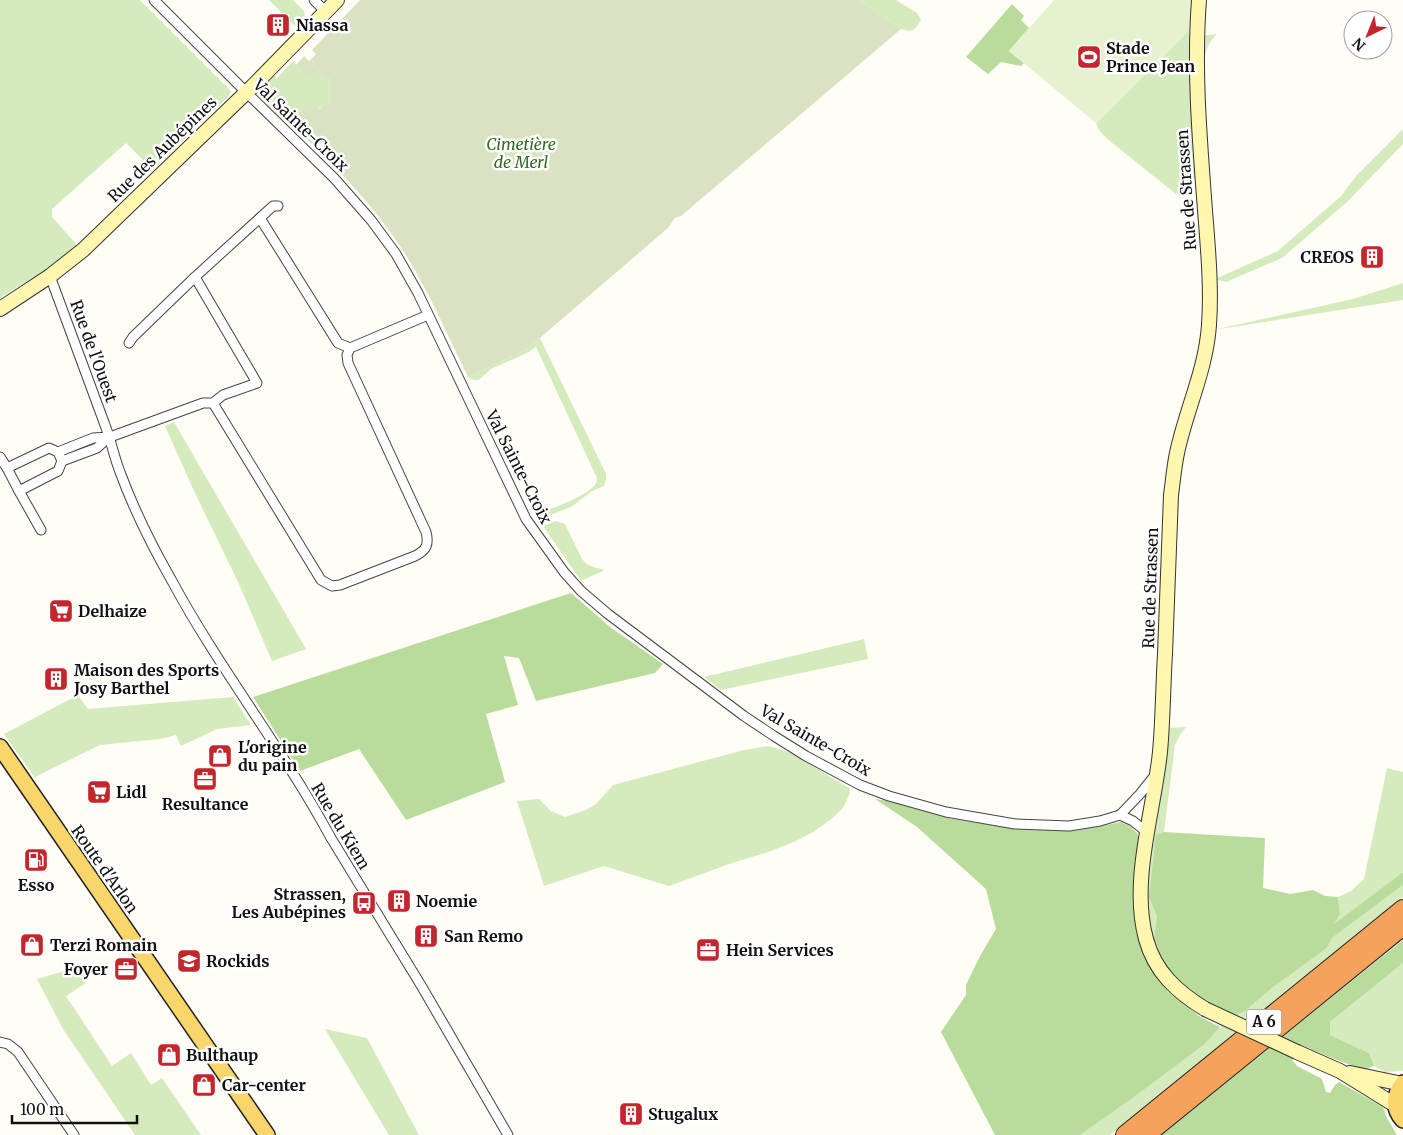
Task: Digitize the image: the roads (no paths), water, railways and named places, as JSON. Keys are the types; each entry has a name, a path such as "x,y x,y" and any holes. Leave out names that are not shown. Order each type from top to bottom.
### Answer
{"highway":[{"name":"A 6","path":"1125,1135 1403,909"},
{"name":"A 6","path":"1146,1135 1403,926"}],"main road":[{"name":"Rue des Aubépines","path":"0,309 50,276 83,250 246,92 337,0"},
{"name":"Rue de Strassen","path":"1200,0 1197,34 1198,96 1208,244 1209,324 1207,347 1184,425 1177,454 1171,495 1162,727 1142,871 1142,920 1146,940 1160,970 1172,985 1188,999 1205,1009 1340,1071 1395,1105"},
{"name":"Route d'Arlon","path":"0,747 267,1135"},
{"name":"Rue de Strassen","path":"1340,1071 1403,1083"},
{"path":"1403,1083 1398,1090 1395,1105 1403,1120"}],"street":[{"name":"Val Sainte-Croix","path":"154,0 334,178 371,220 396,254 418,293 524,515 564,572 581,591 608,614 752,721 806,756 860,785 889,796 946,812 1016,824 1069,826 1100,821 1120,815"},
{"path":"314,0 326,11"},
{"path":"129,344 133,337 195,277 273,206 278,206"},
{"path":"260,218 338,343 350,348 428,315"},
{"name":"Rue de l'Ouest","path":"50,276 110,437 119,471 146,533"},
{"path":"58,452 93,438 110,437 203,403 213,403 223,395 257,383 195,277"},
{"path":"213,403 321,580 332,586 340,585 415,556 422,552 426,546 428,540 426,532 348,363 350,348"},
{"path":"20,491 58,470 62,461 97,448 110,437"},
{"path":"7,468 49,448 58,452 62,461"},
{"path":"0,457 41,530"},
{"name":"Rue du Kiem","path":"146,533 202,635 317,813 330,838 435,1008 508,1135"},
{"path":"1148,833 1133,821 1120,815 1140,794 1157,771"},
{"path":"0,1042 8,1044 18,1052 74,1135"}],"place":[{"name":"Niassa","path":"278,25"},
{"name":"Stade Prince Jean","path":"1089,57"},
{"name":"CREOS","path":"1372,257"},
{"name":"Delhaize","path":"61,611"},
{"name":"Maison des Sports Josy Barthel","path":"56,679"},
{"name":"L'origine du pain","path":"220,756"},
{"name":"Resultance","path":"205,779"},
{"name":"Lidl","path":"99,792"},
{"name":"Esso","path":"36,860"},
{"name":"Noemie","path":"399,901"},
{"name":"Strassen, Les Aubépines","path":"364,903"},
{"name":"San Remo","path":"426,936"},
{"name":"Terzi Romain","path":"32,945"},
{"name":"Hein Services","path":"708,950"},
{"name":"Rockids","path":"189,961"},
{"name":"Foyer","path":"126,969"},
{"name":"Bulthaup","path":"169,1055"},
{"name":"Car-center","path":"204,1085"},
{"name":"Stugalux","path":"631,1114"}],"park label":[{"name":"Cimetière de Merl","path":"521,153"}]}
